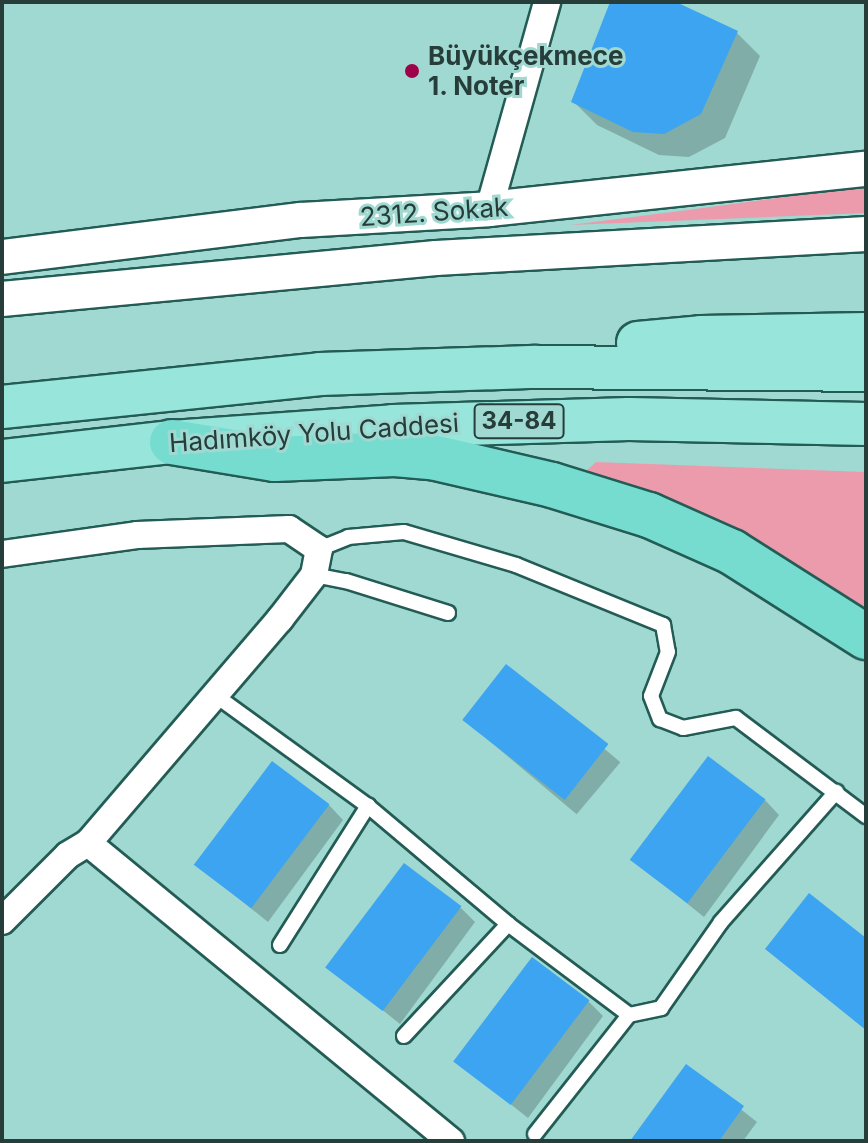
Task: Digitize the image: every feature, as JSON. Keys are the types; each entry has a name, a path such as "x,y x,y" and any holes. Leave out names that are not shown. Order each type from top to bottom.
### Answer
{"highway":[{"path":"172,442 275,459 395,454 432,457 552,485 649,515 732,552 866,637"}],"main road":[{"path":"536,367 632,343 701,337 866,334"},
{"name":"Hadımköy Yolu Caddesi","path":"2,407 320,374 536,367 866,370"},
{"name":"Hadımköy Yolu Caddesi","path":"2,461 172,442 511,421 758,420 866,424"}],"street":[{"path":"489,209 547,2"},
{"name":"2312. Sokak","path":"2,257 301,220 489,209 866,169"},
{"name":"2312. Sokak","path":"2,299 436,258 866,234"},
{"path":"2,554 137,535 289,529 319,549 314,575 215,695 88,843 68,855 2,921"},
{"path":"88,843 451,1141"}],"lane":[{"path":"319,549 348,537 404,532 516,565 663,625 668,652 651,696 660,719 683,728 736,718 866,816"},
{"path":"314,575 346,581 448,613"},
{"path":"215,695 368,806 508,924 629,1015"},
{"path":"535,1134 629,1015 661,1008 721,922 836,792"},
{"path":"280,945 368,806"},
{"path":"404,1036 508,924"}],"shaded area":[{"path":"866,186 866,213 570,225 688,210"},
{"path":"596,462 866,472 866,613 830,586 742,535 586,471"}],"building":[{"path":"610,2 676,2 738,31 701,114 664,134 633,132 571,102"},
{"path":"506,664 608,744 565,800 462,720"},
{"path":"708,756 766,799 687,903 630,860"},
{"path":"272,761 330,804 251,908 194,865"},
{"path":"404,863 462,906 383,1011 325,968"},
{"path":"809,893 866,938 866,1030 765,949"},
{"path":"532,957 590,1000 511,1105 453,1062"},
{"path":"686,1064 744,1106 719,1141 630,1141"}],"place":[{"name":"Büyükçekmece 1. Noter","path":"412,71"}]}
